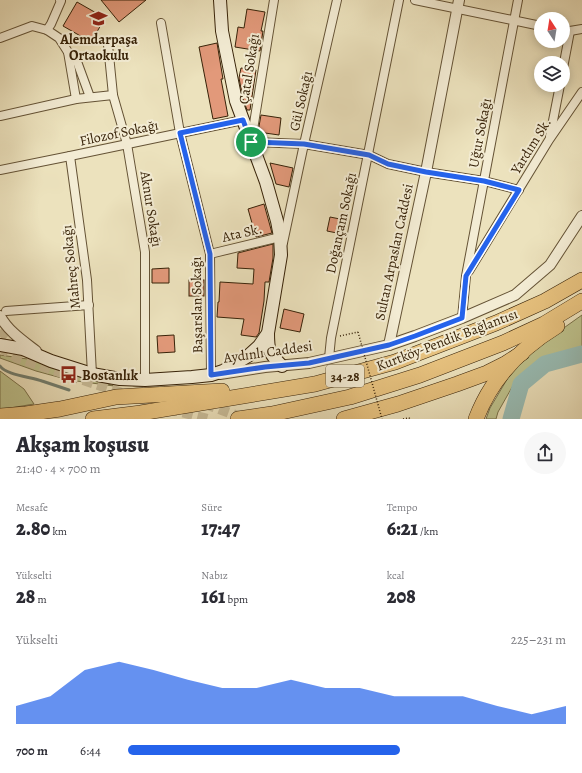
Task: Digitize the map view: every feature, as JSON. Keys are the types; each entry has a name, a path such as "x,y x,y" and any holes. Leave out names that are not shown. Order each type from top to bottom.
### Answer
{"highway":[{"name":"Kurtköy-Pendik Bağlantısı","path":"93,419 315,384 395,362 496,323 545,301 582,280"},
{"name":"Kurtköy-Pendik Bağlantısı","path":"238,419 272,414 350,397 420,376 503,343 544,324 582,301"},
{"path":"476,419 487,396 512,362 541,336 582,311"},
{"path":"344,419 398,404 487,373 522,353"},
{"path":"0,416 60,409 116,397 315,384"}],"main road":[{"path":"220,0 222,32 236,101 266,182 277,221 280,238 281,255 268,333 268,348 272,356 282,366"},
{"path":"211,375 223,371 248,356 259,346 268,333"},
{"name":"Aydınlı Caddesi","path":"0,344 23,349 51,361 92,374 120,379 145,380 211,375"},
{"name":"Aydınlı Caddesi","path":"0,352 51,361"}],"street":[{"path":"47,30 61,1 60,0"},
{"name":"Çatal Sokağı","path":"251,142 274,0"},
{"name":"Gül Sokağı","path":"281,255 304,144 337,0"},
{"name":"Doğançam Sokağı","path":"329,358 331,338 399,0"},
{"path":"415,0 458,4 534,24"},
{"name":"Uğur Sokağı","path":"462,318 466,276 518,0"},
{"name":"Sultan Arpaslan Caddesi","path":"389,345 426,172 458,4"},
{"name":"Başarslan Sokağı","path":"161,23 180,133 210,254 211,375"},
{"path":"0,38 32,26 47,30 59,38 68,52 76,99"},
{"path":"570,30 582,29"},
{"name":"Aknur Sokağı","path":"108,45 113,95 127,144 145,252 145,380"},
{"path":"68,52 75,56 90,98"},
{"path":"549,140 559,92"},
{"name":"Yardım Sk.","path":"466,276 549,140 582,92"},
{"path":"0,116 76,99 113,95"},
{"name":"Filozof Sokağı","path":"0,170 243,120"},
{"path":"251,142 304,144 369,155 388,164 426,172 484,181 519,190"},
{"name":"Mahreç Sokağı","path":"70,156 87,280 92,374"},
{"name":"Aydınlı Caddesi","path":"211,375 309,363 389,345 462,318 515,295 550,265 582,216"},
{"name":"Ata Sk.","path":"210,254 280,238"},
{"path":"51,361 22,341 12,331 3,314 89,305"}],"path":[{"path":"331,338 358,332 382,419"},
{"path":"403,419 409,418"}],"green space":[{"path":"582,315 582,348 544,358 515,382 498,412 496,419 486,419 490,408 512,371 537,347"},
{"path":"0,355 34,360 114,386 69,380 36,371 0,358"},
{"path":"0,371 24,389 34,404 0,409"}],"building":[{"path":"101,0 146,0 119,22"},
{"path":"77,2 105,18 91,42 63,26"},
{"path":"247,9 265,12 261,31 263,31 260,51 235,47 238,27 244,28"},
{"path":"217,43 223,79 221,79 228,116 213,119 199,47"},
{"path":"241,68 256,70 250,110 247,110 243,99 239,78"},
{"path":"261,115 281,118 279,135 258,132"},
{"path":"270,163 293,168 289,187 276,184"},
{"path":"264,204 272,233 256,237 248,209"},
{"path":"330,217 345,220 342,234 327,231"},
{"path":"273,244 273,258 269,282 265,282 264,301 259,333 256,337 241,335 244,319 217,317 220,282 253,284 254,269 237,268 238,253"},
{"path":"169,268 169,283 152,283 152,269"},
{"path":"189,280 204,280 204,296 189,296"},
{"path":"284,309 304,314 300,332 280,328"},
{"path":"174,335 175,352 158,353 157,336"}],"waterway":[{"path":"511,419 521,384 545,364 582,354"},
{"path":"0,366 13,374 69,390"}],"tunnel":[{"path":"0,330 11,340 26,346"},
{"path":"0,347 17,358 125,394"},
{"path":"134,382 164,391"},
{"path":"140,399 208,419"},
{"path":"205,404 244,419"}],"place":[{"name":"Alemdarpaşa Ortaokulu","path":"99,19"},
{"name":"Bostanlık","path":"69,375"}],"route":[{"path":"243,120 251,142 304,144 369,155 388,164 426,172 484,181 519,190 466,276 462,318 389,345 309,363 265,367 211,375 210,254 180,133 243,120"}]}
